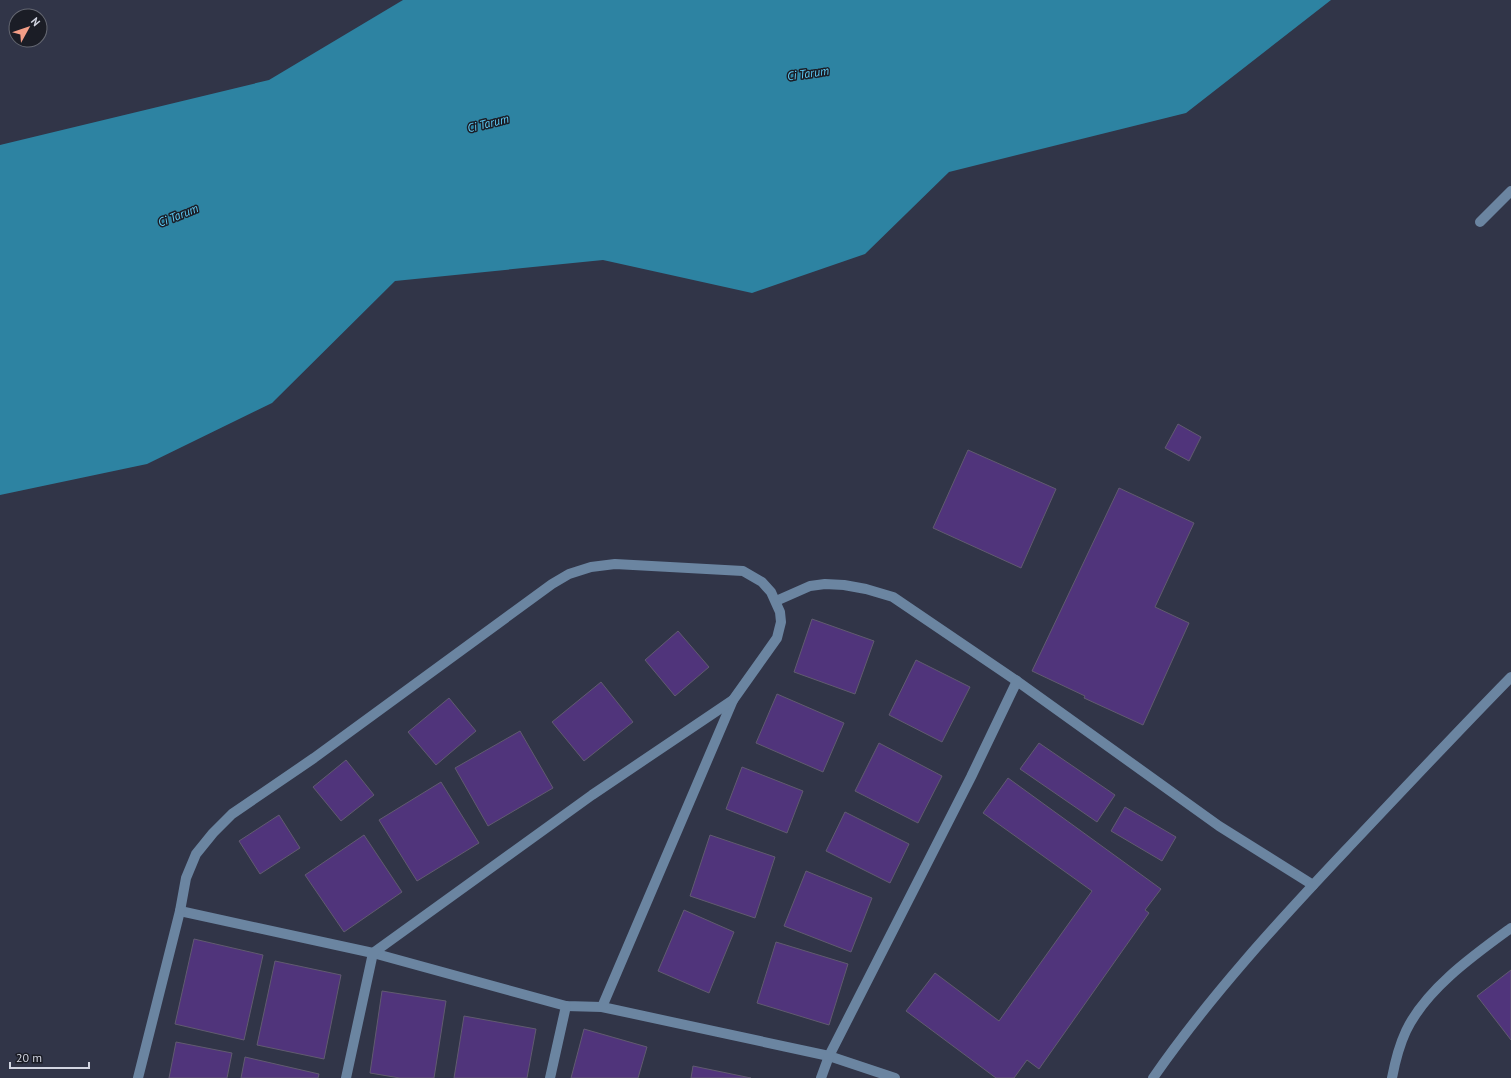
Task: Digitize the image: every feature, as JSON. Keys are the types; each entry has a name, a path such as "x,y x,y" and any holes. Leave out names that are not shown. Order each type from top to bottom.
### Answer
{"street":[{"path":"1480,222 1511,191"},
{"path":"138,1078 180,911 186,878 196,854 213,833 232,814 314,758 552,584 569,574 590,567 615,564 743,571 762,582 771,592 776,601 781,622 777,638 733,700 602,1007"},
{"path":"776,601 810,586 825,584 859,587 893,597 1017,681 1219,826 1313,885"},
{"path":"1153,1078 1180,1039 1220,990 1313,885 1511,677"},
{"path":"821,1078 830,1056 971,778 1017,681"},
{"path":"346,1078 374,953 592,795 733,700"},
{"path":"180,911 374,953 566,1006 602,1007 830,1056 895,1078"},
{"path":"1392,1078 1397,1056 1406,1031 1416,1013 1430,995 1476,954 1511,928"},
{"path":"550,1078 566,1006"}],"water":[{"name":"Ci Tarum","path":"403,0 1331,0 1186,113 949,172 865,254 752,293 603,260 395,281 272,403 147,464 0,495 0,145 269,80"}],"building":[{"path":"1178,424 1201,437 1189,461 1165,448"},
{"path":"968,450 1056,489 1021,568 933,528"},
{"path":"1119,488 1194,523 1155,607 1189,623 1143,725 1084,698 1085,696 1032,671"},
{"path":"812,619 874,641 855,694 794,672"},
{"path":"678,631 709,667 675,696 645,660"},
{"path":"916,660 970,687 942,742 889,715"},
{"path":"601,682 633,722 584,761 552,722"},
{"path":"777,694 844,723 823,772 756,743"},
{"path":"449,698 476,731 436,765 408,732"},
{"path":"520,731 553,788 488,826 455,768"},
{"path":"879,743 942,776 918,823 855,791"},
{"path":"1039,743 1115,795 1097,822 1020,769"},
{"path":"346,760 374,795 341,821 313,787"},
{"path":"742,767 803,791 787,833 726,809"},
{"path":"1008,778 1161,889 1145,910 1149,913 1039,1069 1027,1060 1014,1078 996,1078 906,1011 935,973 999,1021 1092,891 983,813"},
{"path":"441,782 479,843 417,881 379,820"},
{"path":"1125,807 1176,837 1162,861 1111,831"},
{"path":"845,812 909,844 890,883 826,851"},
{"path":"279,815 300,848 260,874 239,841"},
{"path":"364,835 402,892 344,932 305,875"},
{"path":"710,835 775,857 755,918 690,896"},
{"path":"806,871 872,898 851,952 784,926"},
{"path":"684,910 734,932 709,993 658,971"},
{"path":"194,939 263,955 244,1040 175,1024"},
{"path":"776,942 848,964 829,1025 757,1003"},
{"path":"275,961 341,975 324,1059 257,1045"},
{"path":"1511,970 1511,1040 1477,996"},
{"path":"382,991 446,1001 434,1078 400,1078 370,1073"},
{"path":"464,1016 536,1029 527,1078 454,1078"},
{"path":"584,1029 647,1047 638,1078 571,1078"},
{"path":"176,1042 232,1053 227,1078 169,1078"},
{"path":"245,1057 319,1074 318,1078 241,1078"},
{"path":"693,1066 751,1078 691,1078"}]}
